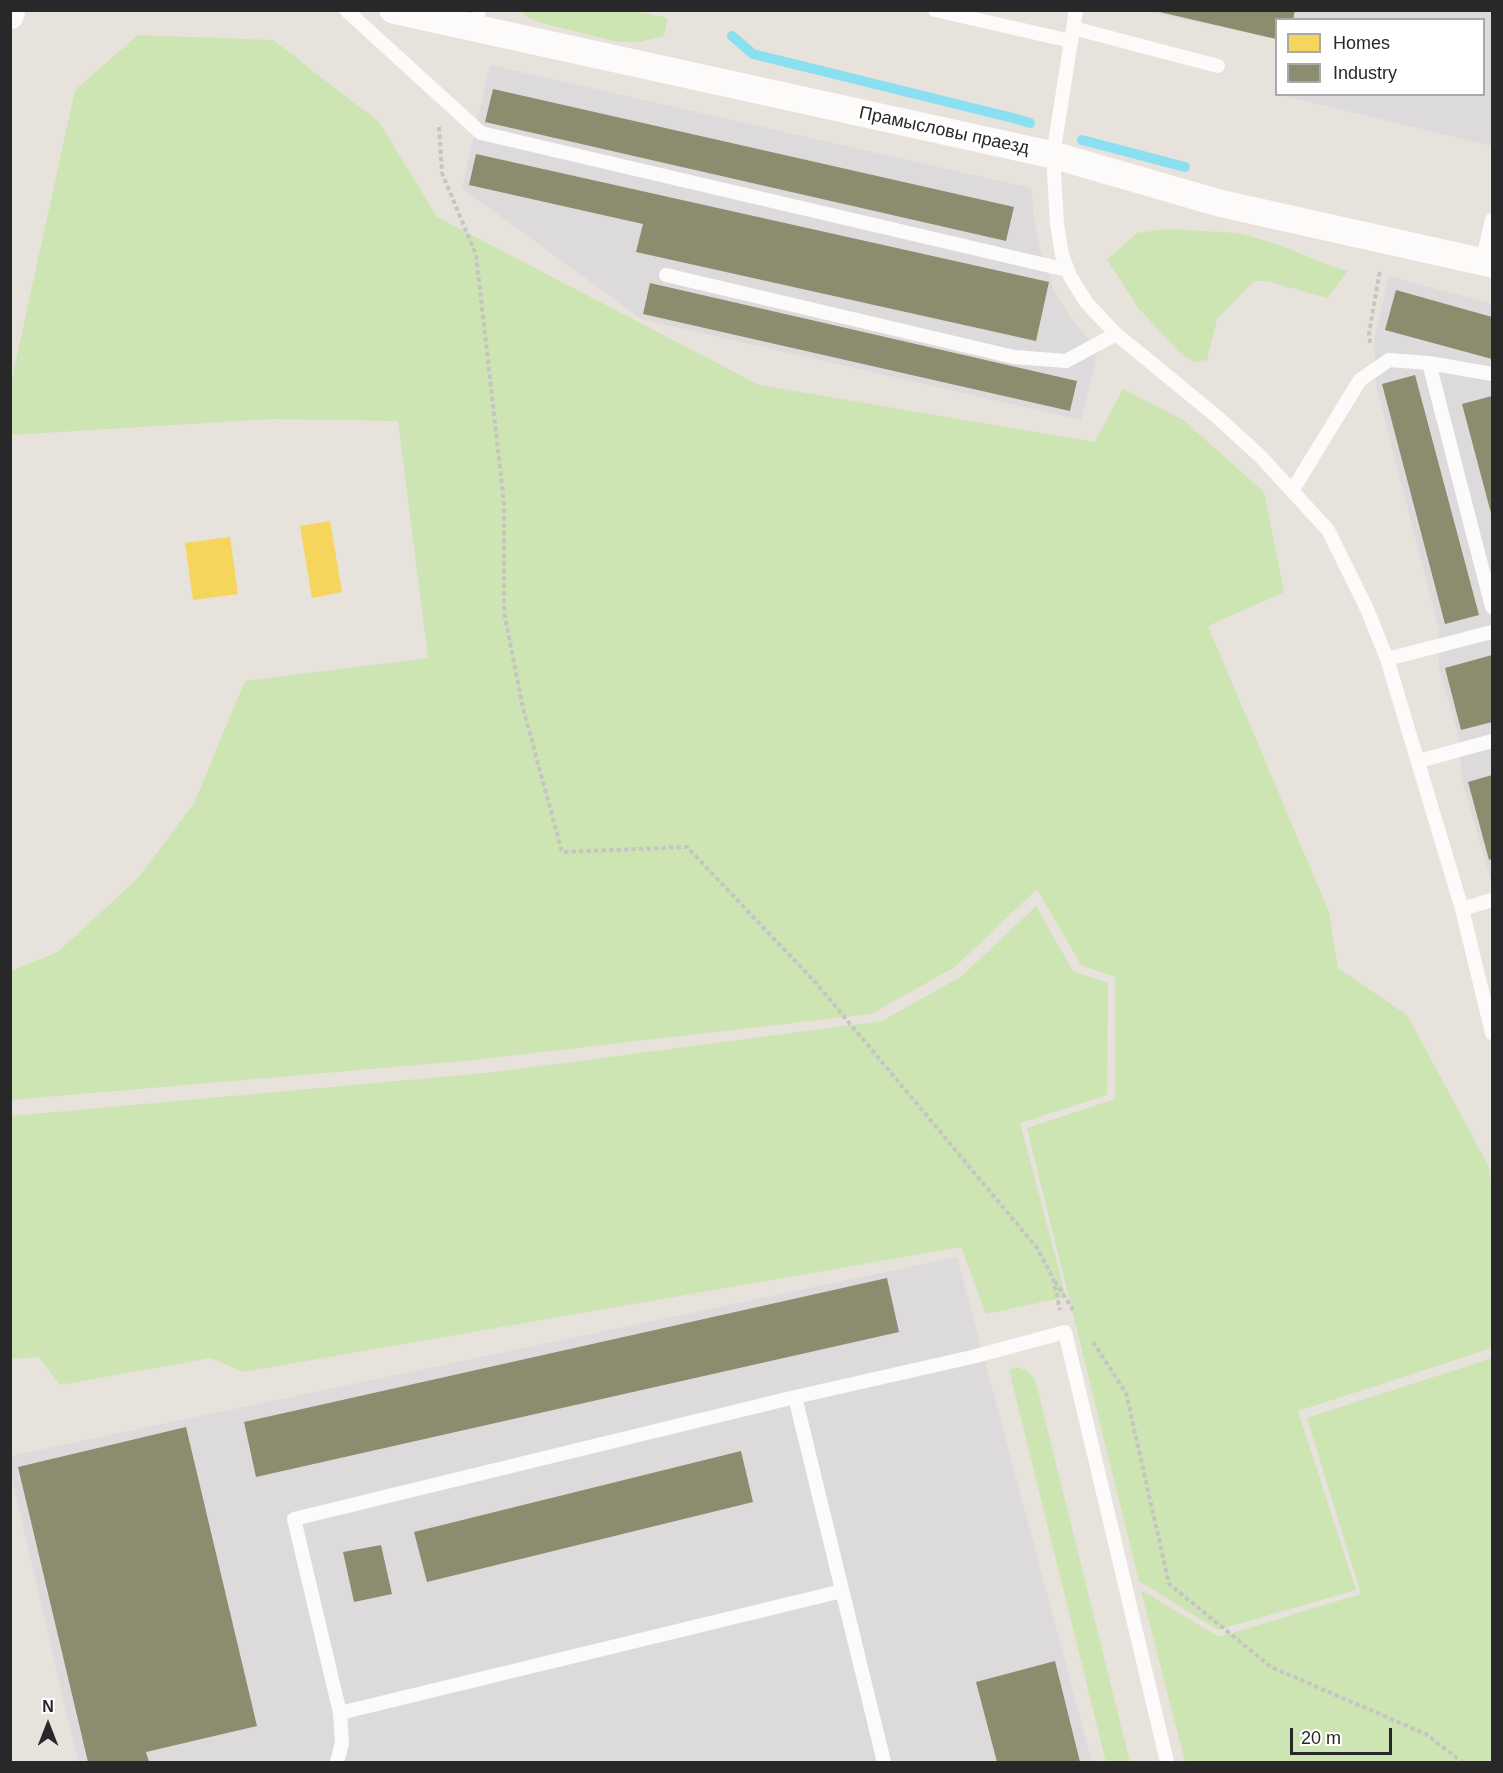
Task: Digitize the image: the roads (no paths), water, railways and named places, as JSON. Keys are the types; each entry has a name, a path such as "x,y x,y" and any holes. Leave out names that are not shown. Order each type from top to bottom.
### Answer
{"street":[{"path":"10,16 12,10"},
{"name":"Прамысловы праезд","path":"393,10 477,20 1053,155 1219,204 1487,263"}],"lane":[{"path":"346,10 482,134 1067,270"},
{"path":"934,10 1072,35 1218,66"},
{"path":"1076,10 1053,155 1057,224 1067,270 1086,302 1116,334 1215,415 1260,456 1328,530 1367,609 1387,659 1462,909 1492,1033"},
{"path":"1487,263 1492,220"},
{"path":"666,275 1014,357 1066,361 1116,334"},
{"path":"1292,491 1360,380 1389,360 1429,363 1492,374"},
{"path":"1429,363 1492,608"},
{"path":"1387,659 1492,632"},
{"path":"1419,761 1492,741"},
{"path":"1462,909 1492,900"},
{"path":"337,1762 342,1743 340,1713 294,1519 1065,1332 1167,1762"},
{"path":"795,1397 884,1762"},
{"path":"340,1713 842,1591"}],"waterway":[{"path":"732,36 753,54 1030,123"},
{"path":"1082,140 1185,167"}]}
